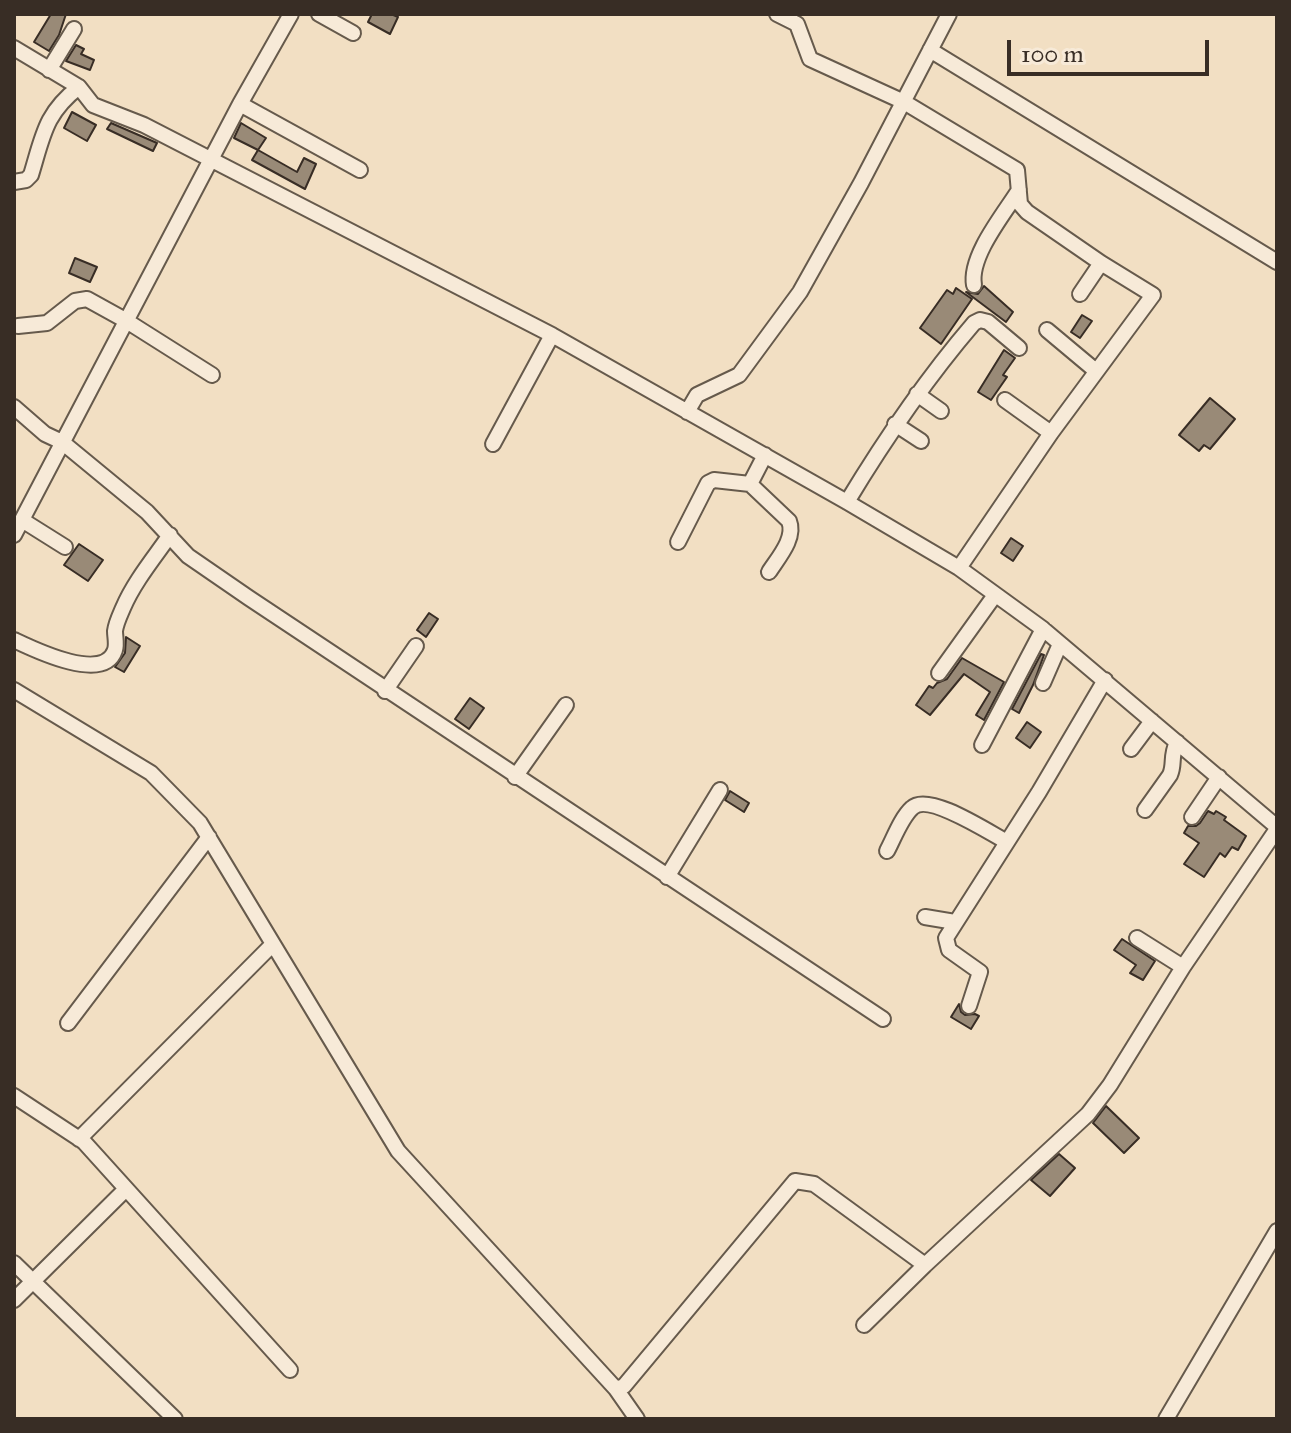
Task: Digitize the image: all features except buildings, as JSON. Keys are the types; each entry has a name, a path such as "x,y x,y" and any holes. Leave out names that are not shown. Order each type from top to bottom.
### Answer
{"street":[{"path":"14,535 125,320 291,14"},
{"path":"319,14 353,33"},
{"path":"777,14 797,24 810,59 904,102 1017,170 1020,204 1027,212 1153,295 1051,433 959,568"},
{"path":"687,412 697,395 739,375 800,292 949,14"},
{"path":"49,70 74,29"},
{"path":"14,48 79,87 93,105 144,125 552,335 959,568 1043,629 1277,828 1183,967 1117,1075 1088,1114 864,1325"},
{"path":"930,50 1277,262"},
{"path":"14,182 26,180 31,175 47,121 61,101 79,87"},
{"path":"240,104 360,170"},
{"path":"974,285 972,275 978,257 1019,189"},
{"path":"1080,294 1101,263"},
{"path":"18,326 47,323 75,301 87,299 212,375"},
{"path":"847,502 895,424 936,367 980,320 988,322 1019,348"},
{"path":"1047,330 1096,371"},
{"path":"493,444 552,335"},
{"path":"917,394 941,411"},
{"path":"1005,400 1051,433"},
{"path":"14,407 147,512 188,556 385,691 883,1019"},
{"path":"895,424 921,441"},
{"path":"750,484 765,455"},
{"path":"678,542 708,483 714,480 750,484 789,521 791,528 791,535 769,572"},
{"path":"22,520 65,547"},
{"path":"14,640 56,660 86,664 110,658 115,650 115,631 125,603 170,535"},
{"path":"939,673 995,595"},
{"path":"982,745 1043,629"},
{"path":"1043,683 1060,644"},
{"path":"385,691 416,646"},
{"path":"969,1006 980,972 946,945 946,938 1105,680"},
{"path":"14,690 151,773 200,823 398,1151 610,1379 637,1419"},
{"path":"515,777 566,705"},
{"path":"1131,749 1152,721"},
{"path":"1145,810 1173,770 1172,753 1177,742"},
{"path":"1192,817 1219,777"},
{"path":"667,877 720,790"},
{"path":"887,851 907,813 914,805 923,802 944,809 1007,842"},
{"path":"68,1023 209,837"},
{"path":"925,917 955,922"},
{"path":"1137,938 1183,967"},
{"path":"79,1139 273,944"},
{"path":"14,1096 79,1139 290,1370"},
{"path":"616,1389 624,1386 795,1181 814,1184 925,1265"},
{"path":"14,1300 126,1189"},
{"path":"1166,1419 1277,1231"},
{"path":"14,1263 175,1419"}]}
